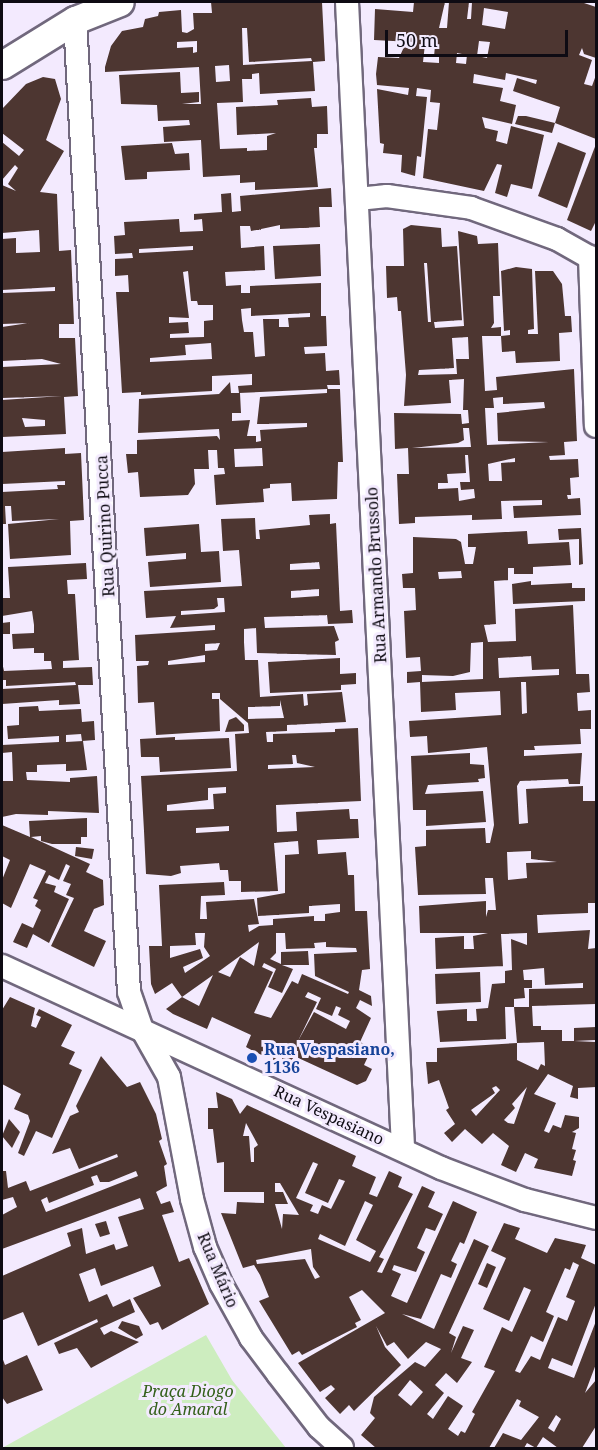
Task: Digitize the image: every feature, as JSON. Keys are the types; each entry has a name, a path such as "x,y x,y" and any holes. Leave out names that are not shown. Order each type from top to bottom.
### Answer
{"street":[{"path":"2,65 75,20 120,2"},
{"name":"Rua Armando Brussolo","path":"347,2 403,1149"},
{"name":"Rua Quirino Pucca","path":"75,20 101,437 127,974 142,1029"},
{"path":"358,199 387,196 471,208 526,226 593,259 597,426"},
{"name":"Rua Vespasiano","path":"2,966 403,1149 525,1200 597,1218"},
{"name":"Rua Mário","path":"142,1029 169,1077 192,1199 205,1247 220,1284 251,1338 319,1427 342,1449"}],"green space":[{"name":"Praça Diogo do Amaral","path":"206,1335 232,1380 286,1448 2,1448"}],"building":[{"path":"211,2 322,2 325,61 313,62 315,91 260,94 259,73 252,74 252,79 242,79 243,102 217,103 220,149 247,148 247,151 267,150 267,136 276,133 237,135 236,107 278,105 277,100 311,98 312,107 327,106 328,134 317,134 317,148 314,148 318,187 255,190 255,182 240,183 240,175 203,177 201,140 164,142 163,127 190,125 189,120 158,121 157,105 121,104 119,75 180,72 181,93 199,92 199,102 182,104 201,104 199,67 105,72 105,67 111,46 122,31 143,27 145,19 158,16 159,12 181,10 182,32 187,33 194,29 193,13 212,13","holes":["242,28 247,28 249,62 311,58 312,61 243,65","197,41 197,52 193,53 193,47 177,48 177,42","229,65 230,81 216,82 215,66"]},
{"path":"414,2 445,2 439,28 447,28 449,2 469,2 467,19 471,19 472,2 581,2 596,7 596,58 584,54 582,48 579,55 592,60 584,84 592,86 596,75 596,139 555,123 560,107 513,91 517,78 536,84 537,80 506,73 505,80 474,74 473,83 503,88 500,101 516,105 512,124 482,117 485,128 498,131 496,141 507,144 511,126 544,135 532,189 511,184 507,197 495,193 502,165 497,164 484,191 423,178 428,129 437,130 440,103 430,102 431,90 417,88 416,96 427,97 421,157 417,156 415,176 401,172 402,155 383,153 384,144 380,143 377,89 408,95 409,88 377,85 376,74 378,57 399,58 404,47 412,50 412,42 374,40 375,9 413,12","holes":["484,8 508,12 505,29 482,25","479,41 490,42 487,58 477,56","425,44 435,45 434,57 439,57 439,63 423,62","457,53 467,55 466,64 456,63"]},
{"path":"43,77 55,79 61,99 46,140 64,151 40,192 57,194 59,251 71,250 74,324 59,324 59,338 75,338 78,396 64,397 66,434 2,437 2,400 62,396 2,398 2,367 61,364 42,359 2,361 2,327 29,323 2,324 2,293 55,291 55,287 2,290 2,239 16,238 16,253 40,252 39,230 2,233 2,185 16,191 8,184 18,168 15,165 2,180 2,142 19,156 24,150 2,133 2,109 26,84","holes":["22,418 45,420 45,426 25,427"]},
{"path":"518,116 555,123 552,133 515,124"},
{"path":"558,142 586,153 567,208 538,196"},
{"path":"172,143 175,154 189,153 190,170 147,172 147,179 125,180 121,146"},
{"path":"596,144 596,221 591,231 567,220"},
{"path":"331,188 332,207 319,207 320,227 280,229 280,225 251,231 250,226 240,226 241,248 264,246 265,270 225,272 226,286 241,285 241,293 250,293 250,286 321,283 321,316 326,316 327,346 304,347 305,354 325,353 326,371 339,370 340,385 327,385 328,389 340,389 343,462 338,462 337,499 292,501 291,483 270,484 270,488 263,489 264,502 216,505 214,475 225,474 224,468 218,468 217,450 208,450 209,469 194,469 195,484 188,495 140,497 138,472 128,473 126,454 137,454 137,440 217,436 220,440 219,429 138,433 139,399 219,394 230,382 231,393 239,393 238,386 252,385 252,374 212,376 212,391 141,395 141,392 122,393 116,292 129,292 128,275 115,276 115,259 133,258 132,253 115,254 114,236 125,235 124,222 179,219 180,232 203,231 202,219 194,220 194,214 222,212 221,194 231,193 232,212 241,211 240,196","holes":["193,246 193,250 139,253 139,249","188,271 191,301 197,301 198,305 213,305 213,320 204,321 204,337 170,338 170,334 189,333 188,322 169,323 169,317 189,318 183,272","251,308 251,316 310,313 310,317 288,318 289,327 279,327 279,319 263,319 265,356 255,357 253,332 244,332 241,309","211,343 212,359 150,362 150,358 186,355 185,345","327,389 327,393 260,397 257,424 307,423 307,427 260,430 261,441 256,442 256,436 247,436 250,420 232,421 232,413 241,413 239,393","262,448 263,466 235,467 234,449"]},
{"path":"411,225 441,228 442,247 457,246 462,320 434,322 435,328 464,326 458,231 477,236 478,244 498,243 500,296 493,296 494,323 491,328 501,327 501,336 482,336 485,391 497,390 496,377 574,369 577,441 564,442 565,455 549,456 550,460 578,459 579,477 570,478 571,495 567,495 568,499 580,498 581,515 514,518 513,506 542,505 542,500 501,501 502,519 472,520 472,515 415,517 415,523 399,524 397,474 409,474 408,448 395,449 394,413 461,414 462,424 469,423 468,410 463,410 464,379 449,380 451,403 404,406 406,375 401,311 398,311 397,297 387,298 386,266 404,266 403,229","holes":["424,263 427,263 431,322 428,322","468,337 469,359 456,359 457,374 418,375 419,370 454,368 452,338","503,397 503,404 544,402 545,408 497,413 498,441 549,442 487,445 485,408 494,408 493,398","463,428 469,428 471,447 412,448 458,443 464,440","465,455 468,455 470,482 460,482 461,490 474,489 475,498 459,501 458,488 438,489 438,483 448,483 447,474 466,473","515,458 515,462 501,463 502,481 489,481 488,464"]},
{"path":"320,244 321,276 275,279 273,246"},
{"path":"516,267 532,269 534,329 528,330 528,334 538,334 535,271 553,271 562,284 565,316 571,316 572,332 559,333 560,361 516,363 515,351 502,352 501,336 510,335 510,330 504,331 501,271"},
{"path":"65,448 65,454 81,453 84,520 70,521 71,555 10,559 8,524 59,519 12,521 11,506 5,506 6,524 2,524 2,492 58,489 57,485 65,485 65,481 2,484 2,452"},
{"path":"330,514 330,524 336,523 340,611 352,610 353,623 328,624 327,615 264,617 265,628 334,626 339,640 335,642 336,655 257,653 256,628 244,629 245,660 258,660 260,697 303,694 304,706 308,705 307,694 342,692 346,722 287,725 287,731 266,732 267,742 273,742 273,734 335,732 335,729 358,728 361,801 276,805 277,832 297,831 296,812 349,809 350,819 358,819 359,838 317,840 318,854 346,852 348,875 354,875 355,911 367,911 370,969 362,970 359,990 371,996 372,1006 360,1000 356,1008 371,1018 360,1042 372,1048 364,1065 372,1069 366,1081 357,1085 294,1056 289,1067 255,1052 246,1047 251,1035 212,1017 207,1029 173,1014 166,1009 182,997 172,983 155,994 151,984 149,946 162,946 159,885 224,882 225,895 201,896 200,919 207,919 206,902 254,899 259,924 248,925 249,932 259,926 273,925 273,919 314,916 314,921 325,921 325,914 340,912 340,904 309,906 309,913 258,916 257,898 285,893 285,855 299,854 298,841 274,843 278,891 241,892 241,881 229,881 228,870 220,870 219,863 180,866 181,873 171,876 146,874 141,776 237,771 235,734 249,733 248,723 220,699 220,693 212,693 212,699 219,699 220,731 156,735 154,702 138,703 137,666 148,665 149,661 136,661 135,635 215,630 215,625 170,628 176,616 146,618 144,591 242,586 239,550 223,551 221,519 255,518 256,539 260,539 259,530 310,525 309,515","holes":["319,562 320,569 290,570 290,564","319,589 319,596 291,598 291,591","217,598 224,598 225,612 181,615 181,611 214,609 218,606","220,643 217,650 205,651 205,644","205,655 205,662 168,665 168,661","280,700 284,718 248,719 248,707 280,706","292,755 296,755 297,763 315,767 268,769 268,765 293,764","226,787 226,793 213,794 214,809 167,811 167,805 208,800 208,788","229,826 229,831 196,833 196,828","195,933 205,933 204,947 210,956 185,973 183,967 203,958 200,949 170,958 170,946 196,945","276,933 285,933 286,949 315,948 314,943 326,942 326,947 356,948 357,952 314,954 315,976 349,992 348,994 302,974 298,984 292,981 271,1018 254,1013 273,972 262,967 264,963 276,969 268,987 282,993 293,969 282,965 309,965 308,951 281,952 281,964 270,959 276,953","259,942 254,966 240,957 230,977 218,972","213,975 199,1006 182,997","308,992 321,998 316,1009 332,1016 336,1006 341,1008 338,1015 350,1021 346,1029 314,1012 298,1041 317,1002 305,997"]},
{"path":"199,524 201,552 219,551 221,582 150,587 148,562 186,559 186,553 146,556 144,528"},
{"path":"581,528 583,564 579,565 579,539 559,540 558,529"},
{"path":"527,531 528,544 569,542 571,565 533,567 533,574 514,574 514,568 508,568 508,580 494,581 496,624 484,625 488,642 516,641 515,609 573,605 576,674 589,674 590,692 577,693 578,711 591,710 591,729 580,729 581,744 534,746 535,750 524,750 524,756 582,753 580,784 569,784 568,779 520,781 517,786 519,824 528,823 526,789 583,786 583,801 595,801 596,903 588,903 588,913 537,915 538,933 590,930 588,949 596,948 596,1004 532,1006 533,1026 541,1026 541,1030 562,1030 562,1041 596,1042 596,1087 578,1088 578,1099 570,1097 573,1086 548,1074 534,1094 556,1103 544,1131 549,1133 553,1125 561,1128 565,1115 579,1117 579,1128 572,1132 576,1133 572,1149 576,1150 573,1160 576,1161 572,1176 534,1168 538,1159 525,1153 516,1172 501,1165 509,1146 493,1133 482,1144 465,1129 452,1142 444,1133 455,1124 446,1110 449,1108 439,1080 428,1084 426,1062 437,1062 437,1048 517,1043 514,1007 505,1007 506,1039 440,1042 437,1011 467,1009 467,1021 477,1021 476,1009 488,1008 492,984 505,983 505,971 512,970 511,939 527,945 527,933 501,934 503,966 436,969 435,938 464,936 464,949 474,949 473,936 488,933 420,933 419,906 486,901 486,917 488,910 496,910 493,878 485,878 486,894 418,895 415,847 426,846 426,830 485,828 486,843 490,843 494,825 487,747 428,753 427,736 410,737 409,721 501,715 500,691 455,693 456,710 421,712 420,682 407,683 407,672 421,671 420,657 406,658 404,611 416,610 415,588 403,588 402,574 413,573 413,537 456,539 461,542 465,564 473,564 476,547 468,547 468,534","holes":["461,571 462,578 439,579 438,572","483,642 483,679 422,682 422,675 453,676 470,672 471,643","531,656 532,670 559,669 559,675 499,678 498,658","521,682 526,682 527,713 522,714","531,851 531,859 557,862 526,863 527,878 508,880 507,852","544,968 545,985 583,983 583,988 529,989 529,1007 514,1007 514,999 525,998 524,988 532,988 532,980 524,980 523,970","544,1042 545,1066 541,1064 538,1070 517,1060 517,1043","496,1086 500,1090 476,1116 471,1110 495,1093 492,1088","527,1087 514,1124 508,1123 504,1120 515,1108 512,1104"]},
{"path":"86,563 87,579 67,580 68,594 75,594 79,660 63,661 63,668 92,667 93,685 78,685 80,704 59,705 59,700 2,704 2,689 76,685 75,682 6,686 6,680 2,680 2,662 4,671 52,669 51,661 44,661 44,653 34,653 34,648 13,649 12,634 34,633 34,625 32,611 2,616 2,598 10,598 8,567"},
{"path":"531,581 531,585 572,583 572,588 585,588 585,601 513,604 512,584"},
{"path":"10,622 10,634 2,634 2,623"},
{"path":"340,658 340,674 356,673 356,684 341,685 341,690 270,693 268,662"},
{"path":"38,706 39,711 81,709 82,722 94,721 95,740 82,741 81,734 66,735 66,742 83,741 87,770 66,771 66,764 37,765 37,772 26,772 27,780 70,782 70,778 97,776 99,813 48,811 48,815 16,814 2,817 2,781 13,781 12,752 2,753 2,745 59,742 59,736 8,739 7,726 19,725 19,707"},
{"path":"236,717 244,725 244,731 225,732 229,720"},
{"path":"175,737 175,740 229,738 231,768 160,772 159,757 141,757 140,739"},
{"path":"470,753 470,764 484,765 485,778 478,779 479,782 428,785 425,794 483,791 486,822 426,826 426,810 413,810 411,756"},
{"path":"87,818 87,837 81,837 81,844 52,844 41,841 41,836 31,837 90,864 86,872 103,880 104,905 94,909 84,931 106,941 94,967 51,946 74,898 66,895 71,884 63,881 70,866 66,864 59,880 49,875 45,883 56,886 54,892 69,899 49,943 33,934 27,948 13,942 22,923 33,928 41,910 35,906 38,900 33,898 46,871 30,864 11,908 2,903 2,880 10,860 2,856 2,825 30,837 29,821"},
{"path":"76,847 94,849 92,859 75,856"},
{"path":"480,972 481,1002 436,1004 435,974"},
{"path":"10,997 35,1008 31,1026 36,1028 41,1017 36,1015 39,1009 72,1025 61,1046 75,1052 69,1064 82,1070 52,1138 36,1131 24,1156 18,1153 30,1121 28,1115 14,1109 21,1094 2,1084 2,1010"},
{"path":"596,1027 596,1040 574,1041 574,1028"},
{"path":"101,1056 127,1087 140,1082 156,1114 162,1139 159,1141 167,1164 164,1166 167,1186 156,1192 161,1204 170,1201 174,1212 162,1215 179,1262 189,1258 209,1304 162,1330 158,1322 150,1325 133,1298 161,1286 153,1266 101,1286 95,1268 79,1274 89,1302 107,1294 113,1307 130,1299 135,1312 100,1328 104,1335 111,1331 139,1342 91,1368 77,1348 59,1354 54,1343 98,1322 97,1319 38,1346 23,1312 3,1320 2,1276 71,1246 67,1233 82,1228 86,1254 114,1244 116,1250 128,1246 118,1217 144,1209 140,1198 2,1249 2,1215 17,1207 13,1197 2,1200 2,1171 6,1171 8,1188 26,1181 30,1191 118,1157 117,1154 79,1169 70,1148 52,1154 70,1116 79,1112 76,1106","holes":["136,1171 138,1176 46,1212 41,1200 47,1197 49,1203 94,1185 91,1177 97,1175 100,1182 109,1182"]},
{"path":"216,1092 232,1099 240,1114 247,1105 356,1156 352,1166 376,1177 369,1194 377,1197 389,1171 402,1177 398,1187 413,1194 379,1257 384,1259 377,1272 382,1273 422,1186 435,1192 428,1207 443,1214 435,1231 426,1228 417,1248 425,1252 416,1272 394,1265 392,1270 401,1274 391,1296 407,1303 453,1201 477,1212 464,1244 460,1242 451,1261 457,1264 451,1278 441,1274 421,1319 402,1314 434,1329 474,1239 489,1246 449,1333 456,1337 451,1353 463,1326 474,1330 461,1358 472,1362 457,1383 446,1373 435,1385 444,1393 427,1414 433,1419 448,1396 463,1406 448,1429 458,1436 461,1431 465,1433 475,1414 472,1412 495,1371 484,1367 502,1327 512,1332 531,1290 524,1287 509,1321 483,1309 506,1258 491,1251 504,1223 520,1228 515,1239 547,1253 555,1238 586,1245 581,1258 596,1265 596,1303 572,1366 552,1358 548,1368 574,1378 596,1321 596,1364 585,1393 596,1380 596,1426 582,1448 558,1448 543,1437 536,1448 527,1443 524,1448 494,1448 503,1433 521,1440 539,1417 519,1406 521,1401 517,1399 489,1448 376,1448 361,1435 375,1418 370,1413 374,1397 415,1362 425,1367 441,1349 426,1342 408,1359 394,1342 387,1346 376,1326 385,1347 401,1365 354,1411 349,1405 340,1414 325,1398 335,1389 331,1385 320,1392 298,1363 385,1313 362,1290 349,1297 361,1320 355,1323 357,1327 302,1355 299,1351 292,1355 259,1301 269,1297 260,1275 254,1265 243,1268 221,1213 236,1214 237,1202 264,1203 264,1192 224,1192 224,1162 217,1163 213,1129 208,1129 208,1108 218,1108","holes":["246,1123 258,1145 254,1148 254,1162 251,1162 249,1136 243,1136","313,1162 318,1164 305,1193 328,1203 339,1179 345,1181 331,1209 322,1205 318,1214 310,1211 313,1205 296,1198","275,1183 280,1183 299,1215 283,1214 282,1229 275,1204 288,1204 283,1192 275,1192","365,1201 373,1205 356,1240 376,1251 370,1262 318,1239 320,1234 345,1246","311,1249 313,1267 320,1277 315,1279 305,1259 257,1264 256,1260","573,1262 579,1265 566,1297 575,1301 567,1321 558,1317 540,1360 531,1356 520,1373 515,1371 531,1336 543,1342 554,1316 546,1312 565,1268 570,1270","410,1380 423,1392 411,1406 398,1395","556,1415 561,1419 554,1432 548,1428"]},
{"path":"9,1119 20,1132 12,1148 2,1136"},
{"path":"106,1221 110,1234 100,1237 95,1224"},
{"path":"487,1263 496,1267 487,1288 478,1284"},
{"path":"122,1321 139,1326 143,1335 136,1339 118,1328"},
{"path":"27,1355 43,1390 7,1404 2,1397 2,1357 5,1365"}],"place":[{"name":"Rua Vespasiano, 1136","path":"252,1058"}]}
